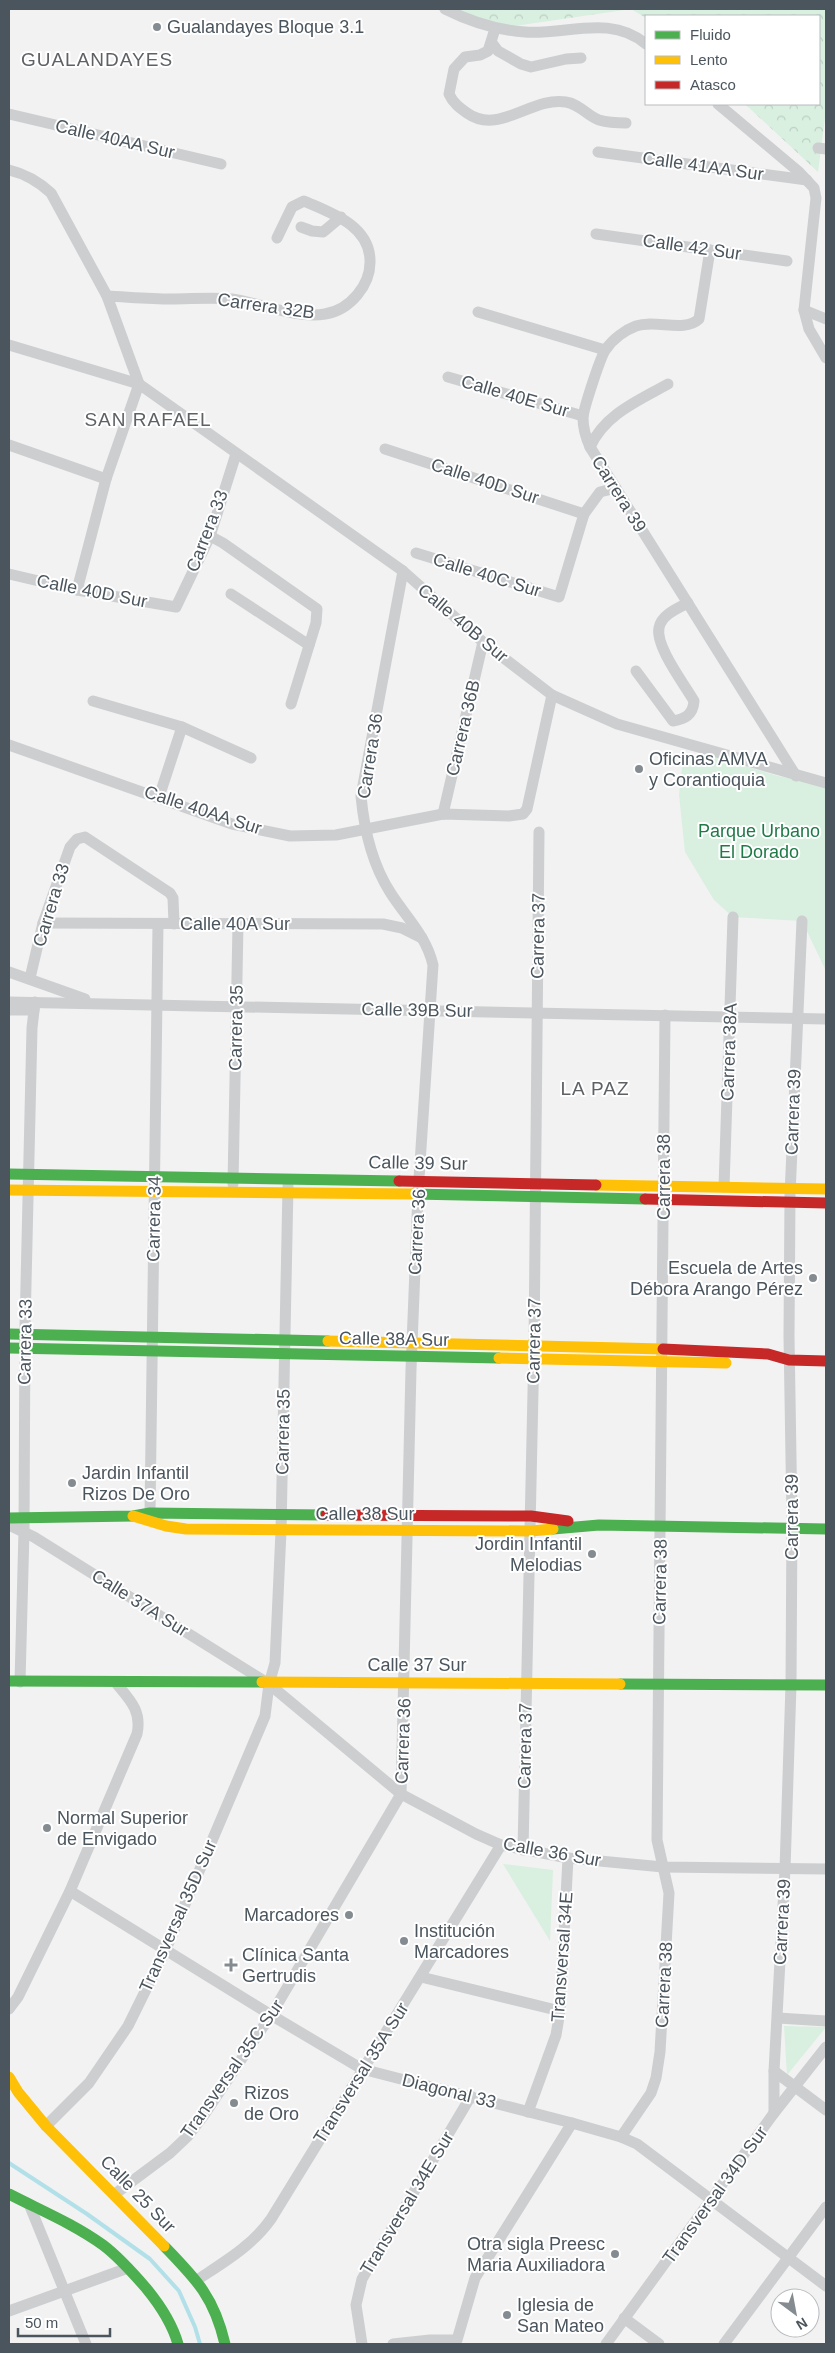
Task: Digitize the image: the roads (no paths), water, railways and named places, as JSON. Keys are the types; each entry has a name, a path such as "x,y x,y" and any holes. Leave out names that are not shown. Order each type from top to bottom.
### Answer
{"street":[{"path":"445,9 495,29 534,32 606,27 619,30 645,43"},
{"path":"495,29 492,43 486,53 461,59 454,69 448,90 456,104 475,119 493,120 542,105 561,102 580,107 600,120 626,123"},
{"path":"492,43 498,51 521,64 531,67 539,67 566,59 581,58"},
{"path":"719,105 788,162 814,188 816,198 804,310 809,329 826,358"},
{"name":"Calle 40AA Sur","path":"9,114 221,164"},
{"name":"Calle 41AA Sur","path":"598,152 807,180"},
{"path":"9,170 32,178 52,193 106,296 139,384 106,479 77,590"},
{"name":"Carrera 32B","path":"106,296 232,299 307,314 326,314 345,306 360,293 369,274 370,259 365,240 356,228 341,218 304,201 292,207 277,238"},
{"path":"301,227 323,232 341,218"},
{"name":"Calle 42 Sur","path":"596,234 787,262"},
{"path":"582,416 605,350 624,332 637,326 649,324 694,324 699,319 710,250"},
{"path":"804,310 826,319"},
{"path":"478,312 605,350"},
{"path":"9,345 139,384"},
{"name":"Calle 40E Sur","path":"448,377 582,416"},
{"name":"Calle 40B Sur","path":"139,384 403,571 484,642 552,695 617,724 796,776 825,782"},
{"path":"590,448 596,433 620,411 668,384"},
{"name":"Carrera 39","path":"582,416 584,433 590,448 796,776"},
{"path":"9,445 106,479"},
{"name":"Calle 40D Sur","path":"385,449 584,514"},
{"name":"Carrera 33","path":"176,607 210,536 236,454"},
{"path":"584,514 600,492 616,488"},
{"name":"Calle 40C Sur","path":"416,554 559,596 584,514"},
{"path":"210,536 223,543 317,609 318,618 291,704"},
{"name":"Carrera 36","path":"401,1794 406,1515 418,1194 433,964 424,939 390,892 380,873 364,830 361,796 403,571"},
{"name":"Calle 40D Sur","path":"9,574 77,590 176,607"},
{"path":"231,594 309,645"},
{"path":"636,671 673,722 686,719 694,709 694,701 661,644 659,628 665,617 688,603"},
{"name":"Carrera 36B","path":"443,814 484,642"},
{"name":"Calle 40AA Sur","path":"9,746 232,824 290,836 336,835 443,814 522,815 528,809 552,695"},
{"path":"93,700 182,727 251,758"},
{"path":"159,797 182,727"},
{"path":"825,782 826,770"},
{"name":"Carrera 37","path":"523,1850 532,1516 539,832"},
{"name":"Carrera 33","path":"30,978 44,923 70,846 81,837 85,837 170,893 173,898 174,924"},
{"name":"Carrera 38A","path":"724,1188 733,917"},
{"name":"Carrera 39","path":"774,2113 774,2071 785,1869 790,1685 792,1530 790,1188 796,1018 802,921"},
{"name":"Calle 40A Sur","path":"44,923 383,924 402,928 424,939"},
{"name":"Carrera 34","path":"150,1513 158,924"},
{"name":"Carrera 35","path":"232,1191 238,924"},
{"path":"9,972 93,1002"},
{"name":"Calle 39B Sur","path":"9,1002 35,1006"},
{"name":"Calle 39B Sur","path":"9,1010 35,1006 93,1002 236,1007 826,1019"},
{"name":"Carrera 33","path":"14,1681 24,1531 24,1335 35,1006"},
{"name":"Carrera 38","path":"621,2137 651,2093 656,2078 660,2052 669,1893 657,1840 665,1015"},
{"name":"Calle 39 Sur","path":"9,1174 233,1178 288,1185 418,1194 664,1186 826,1189"},
{"name":"Calle 39 Sur","path":"9,1190 232,1191 288,1185 420,1180 663,1199 826,1203"},
{"name":"Carrera 35","path":"269,1684 275,1663 281,1531 288,1185"},
{"name":"Calle 38A Sur","path":"9,1334 285,1342 534,1358 767,1364 776,1359"},
{"name":"Calle 38A Sur","path":"9,1348 285,1354 534,1346 768,1354 776,1359 826,1360"},
{"name":"Calle 38 Sur","path":"9,1518 133,1516 150,1513 447,1517 532,1516 599,1525"},
{"name":"Calle 38 Sur","path":"133,1516 166,1526 186,1529 281,1531 531,1531 599,1525 661,1525 792,1530 826,1529"},
{"name":"Calle 37A Sur","path":"9,1525 24,1531 269,1684"},
{"name":"Calle 37 Sur","path":"14,1681 269,1684 404,1682 659,1683 826,1686"},
{"path":"9,2009 18,1997 70,1891 137,1734 138,1716 135,1707 116,1683"},
{"name":"Calle 36 Sur","path":"269,1684 401,1794 476,1834 501,1845 568,1858 663,1867 826,1869"},
{"name":"Transversal 35D Sur","path":"46,2126 89,2083 108,2058 128,2026 166,1949 266,1716 269,1684"},
{"name":"Transversal 35C Sur","path":"115,2194 170,2153 188,2136 271,2016 401,1794"},
{"name":"Transversal 35A Sur","path":"198,2280 260,2234 421,1977 501,1845"},
{"name":"Transversal 34E","path":"528,2112 556,2035 560,2011 568,1858"},
{"name":"Diagonal 33","path":"70,1891 271,2016 362,2069 471,2096 621,2137 652,2154 826,2286"},
{"path":"421,1977 560,2011"},
{"path":"778,2018 826,2021"},
{"name":"Transversal 34D Sur","path":"606,2344 774,2113 826,2047"},
{"path":"774,2071 826,2110"},
{"name":"Calle 25 Sur","path":"9,2077 18,2092 46,2126 198,2280 213,2301 220,2318 225,2344"},
{"name":"Transversal 34E Sur","path":"362,2344 356,2305 362,2278 471,2096"},
{"path":"393,2344 457,2340 466,2302 475,2278 572,2123"},
{"path":"9,2194 86,2234 104,2246 128,2268 156,2301 175,2332 178,2344"},
{"path":"29,2204 86,2344"},
{"path":"724,2344 826,2207"},
{"path":"9,2311 128,2268"},
{"path":"624,2318 659,2344"}],"waterway":[{"path":"9,2163 87,2214 150,2259 179,2291 195,2327 200,2344"}],"place":[{"name":"Gualandayes Bloque 3.1","path":"157,27"},
{"name":"Oficinas AMVA y Corantioquia","path":"639,769"},
{"name":"Escuela de Artes Débora Arango Pérez","path":"813,1278"},
{"name":"Jardin Infantil Rizos De Oro","path":"72,1483"},
{"name":"Jordin Infantil Melodias","path":"592,1554"},
{"name":"Normal Superior de Envigado","path":"47,1828"},
{"name":"Marcadores","path":"349,1915"},
{"name":"Institución Marcadores","path":"404,1941"},
{"name":"Clínica Santa Gertrudis","path":"231,1965"},
{"name":"Rizos de Oro","path":"234,2103"},
{"name":"Otra sigla Preesc Maria Auxiliadora","path":"615,2254"},
{"name":"Iglesia de San Mateo","path":"507,2315"}],"district":[{"name":"GUALANDAYES","path":"97,59"},
{"name":"SAN RAFAEL","path":"148,419"},
{"name":"LA PAZ","path":"595,1088"}],"park label":[{"name":"Parque Urbano El Dorado","path":"759,841"}]}
